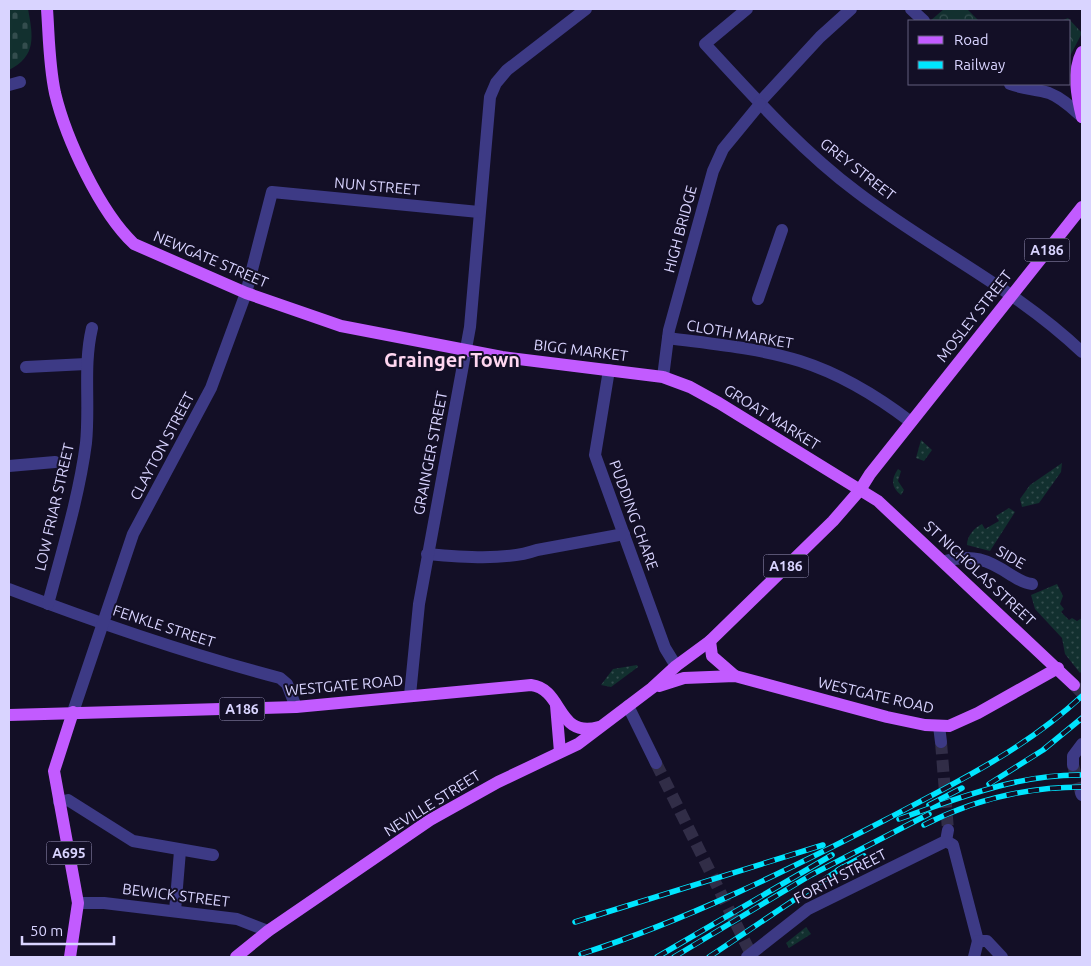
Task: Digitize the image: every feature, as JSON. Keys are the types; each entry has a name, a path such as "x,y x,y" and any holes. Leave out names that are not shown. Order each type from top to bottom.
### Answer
{"main road":[{"name":"NEWGATE STREET","path":"47,9 53,82 62,116 87,172 113,220 134,244 246,293 341,326 466,350"},
{"path":"1082,52 1073,69 1082,117"},
{"name":"MOSLEY STREET","path":"911,422 1082,207"},
{"name":"BIGG MARKET","path":"466,350 663,377"},
{"name":"GROAT MARKET","path":"663,377 690,387 719,402 860,490"},
{"name":"A186","path":"676,666 710,641 833,521 860,490 911,422"},
{"name":"ST NICHOLAS STREET","path":"860,490 878,501 945,561 1074,685"},
{"name":"WESTGATE ROAD","path":"710,641 712,656 735,676"},
{"path":"652,688 676,666"},
{"name":"WESTGATE ROAD","path":"652,688 684,678 735,676 887,717 939,726 958,723 1058,668"},
{"name":"WESTGATE ROAD","path":"9,715 296,707 532,684 541,686 556,705"},
{"name":"NEVILLE STREET","path":"236,957 268,931 430,820 498,782 578,744 652,688"},
{"path":"556,705 560,752"},
{"name":"A186","path":"556,705 570,724 578,729 587,730 601,726"},
{"name":"A695","path":"70,957 78,903 54,771 73,712"}],"street":[{"name":"GRAINGER STREET","path":"410,695 414,634 427,554 466,350 490,97 496,83 507,70 586,9"},
{"name":"GREY STREET","path":"747,9 705,44 760,103 821,163 857,193 1011,294 1082,352"},
{"name":"HIGH BRIDGE","path":"663,377 668,338 713,171 723,149 760,103 820,37 851,9"},
{"path":"911,9 923,20"},
{"path":"1013,85 1048,93 1060,98 1082,117"},
{"name":"CLAYTON STREET","path":"73,712 133,534 211,388 246,293 272,192"},
{"name":"NUN STREET","path":"272,192 479,212"},
{"path":"758,299 782,230"},
{"name":"LOW FRIAR STREET","path":"48,604 84,463 87,412 86,364 92,328"},
{"name":"CLOTH MARKET","path":"668,338 763,352 800,361 862,388 911,422"},
{"path":"26,367 86,364"},
{"name":"PUDDING CHARE","path":"609,370 595,455 664,648 676,666"},
{"path":"9,466 55,462"},
{"path":"427,554 482,557 532,552 624,534"},
{"name":"SIDE","path":"945,561 972,557 987,561 1023,583 1032,584"},
{"name":"FENKLE STREET","path":"9,589 104,624 222,662 280,678 287,684 296,707"},
{"path":"628,706 656,763"},
{"path":"939,726 941,742"},
{"path":"1073,765 1073,756 1082,744"},
{"path":"59,802 68,800 133,841 180,851 213,855"},
{"name":"FORTH STREET","path":"750,956 808,909 947,836 953,845 978,941"},
{"path":"175,911 180,851"},
{"name":"BEWICK STREET","path":"78,903 104,903 237,919 268,931"},
{"path":"974,957 978,941 987,941 1002,957"}],"green space":[{"path":"9,9 28,9 32,36 29,52 18,64 9,70"},
{"path":"944,9 967,9 978,20 931,20"},
{"path":"1071,21 1082,33 1071,54"},
{"path":"921,440 932,450 924,461 916,458"},
{"path":"1062,463 1061,472 1039,503 1022,507 1020,499 1030,485"},
{"path":"898,469 901,471 898,481 904,490 901,495 895,489 893,483"},
{"path":"1009,508 1015,512 990,551 967,545 970,535 976,528 982,524 985,529 999,521 996,516"},
{"path":"1057,584 1063,596 1060,604 1064,609 1061,612 1069,620 1072,618 1077,621 1082,618 1082,671 1080,673 1065,654 1062,638 1035,609 1031,595"},
{"path":"637,665 638,667 611,687 601,685 613,669"},
{"path":"806,927 811,934 789,948 786,943"}],"tunnel":[{"path":"1074,685 1082,693"},
{"path":"941,742 948,830"},
{"path":"656,763 751,954"},
{"path":"1073,765 1081,793"}],"railway":[{"path":"581,954 620,941 698,910 811,858 885,820 963,779 1013,749 1037,733 1082,696"},
{"path":"989,784 1043,750 1082,718"},
{"path":"899,819 966,796 1012,783 1035,778 1082,775"},
{"path":"924,825 981,802 1021,792 1082,787"},
{"path":"929,805 962,788"},
{"path":"674,957 811,875 929,814"},
{"path":"575,922 823,845"},
{"path":"657,957 832,855"},
{"path":"838,870 864,856"},
{"path":"709,957 843,867"}],"district":[{"name":"Grainger Town","path":"452,359"}]}
